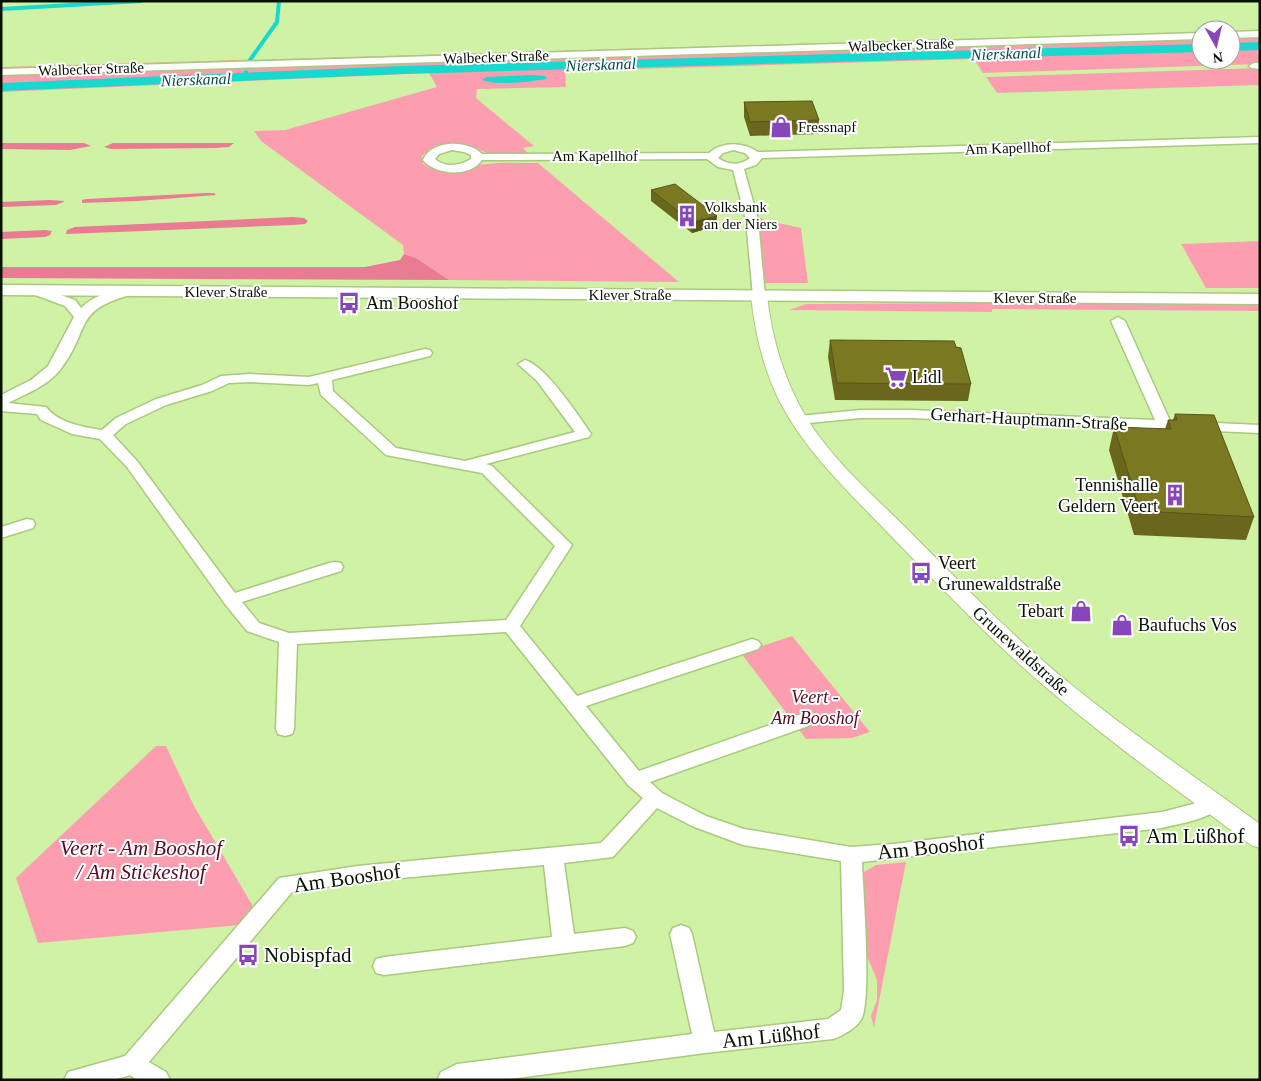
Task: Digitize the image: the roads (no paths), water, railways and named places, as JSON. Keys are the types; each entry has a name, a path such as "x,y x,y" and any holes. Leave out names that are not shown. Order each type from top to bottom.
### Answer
{"main road":[{"name":"Klever Straße","path":"1,290 1260,299"}],"street":[{"path":"1241,35 1260,34"},
{"name":"Walbecker Straße","path":"1,72 1191,36"},
{"name":"Am Kapellhof","path":"478,157 712,156 719,150 733,148 748,150 756,156 1260,140"},
{"name":"Am Kapellhof","path":"712,156 716,162 722,165 738,167 753,163 756,156"},
{"path":"738,167 752,220 759,296"},
{"path":"35,290 70,303 80,315"},
{"path":"1,401 37,382 53,369 61,357 80,315 88,306 101,298 129,291"},
{"name":"Grunewaldstraße","path":"759,296 767,345 774,370 799,420 847,478 1010,644 1087,710 1260,838"},
{"path":"1118,321 1165,425"},
{"path":"105,435 121,421 160,402 207,388 226,379 250,378 309,381 425,353"},
{"path":"463,466 584,434 542,378 525,364"},
{"path":"37,382 41,410 46,417 77,431 105,435 132,464 231,600 253,627 288,639 511,626 564,545 487,469 392,452 326,392 326,378"},
{"path":"1,407 41,410"},
{"name":"Gerhart-Hauptmann-Straße","path":"799,420 860,414 911,414 1260,429"},
{"path":"1,533 27,524"},
{"path":"231,600 335,567"},
{"name":"Am Booshof","path":"511,626 572,704 636,780 655,798 699,821 743,837 852,855 894,852 1162,820 1199,810 1212,803"},
{"path":"285,729 288,639"},
{"path":"572,704 752,645"},
{"path":"636,780 807,719"},
{"name":"Am Booshof","path":"132,1064 286,884 358,874 606,851 655,798"},
{"name":"Am Lüßhof","path":"449,1080 457,1075 705,1043 833,1029 852,1016 854,991 852,855"},
{"path":"553,857 564,944"},
{"name":"Am Lüßhof","path":"681,934 705,1043"},
{"path":"384,966 625,937"},
{"path":"76,1080 132,1064 158,1080"}],"water":[{"path":"545,76 547,79 506,83 482,80 486,77"}],"waterway":[{"path":"1,9 141,1"},
{"path":"250,60 277,22 279,1"},
{"name":"Nierskanal","path":"1241,47 1260,46"},
{"name":"Nierskanal","path":"1,87 402,70 1191,48"},
{"name":"Nierskanal","path":"245,76 246,72"}],"place":[{"name":"Fressnapf","path":"781,127"},
{"name":"Volksbank an der Niers","path":"687,216"},
{"name":"Am Booshof","path":"349,303"},
{"name":"Lidl","path":"896,377"},
{"name":"Tennishalle Geldern Veert","path":"1175,495"},
{"name":"Veert Grunewaldstraße","path":"921,573"},
{"name":"Tebart","path":"1081,611"},
{"name":"Baufuchs Vos","path":"1122,625"},
{"name":"Am Lüßhof","path":"1129,836"},
{"name":"Nobispfad","path":"248,955"}],"park label":[{"name":"Veert - Am Booshof","path":"815,708"},
{"name":"Veert - Am Booshof / Am Stickeshof","path":"141,860"}]}
